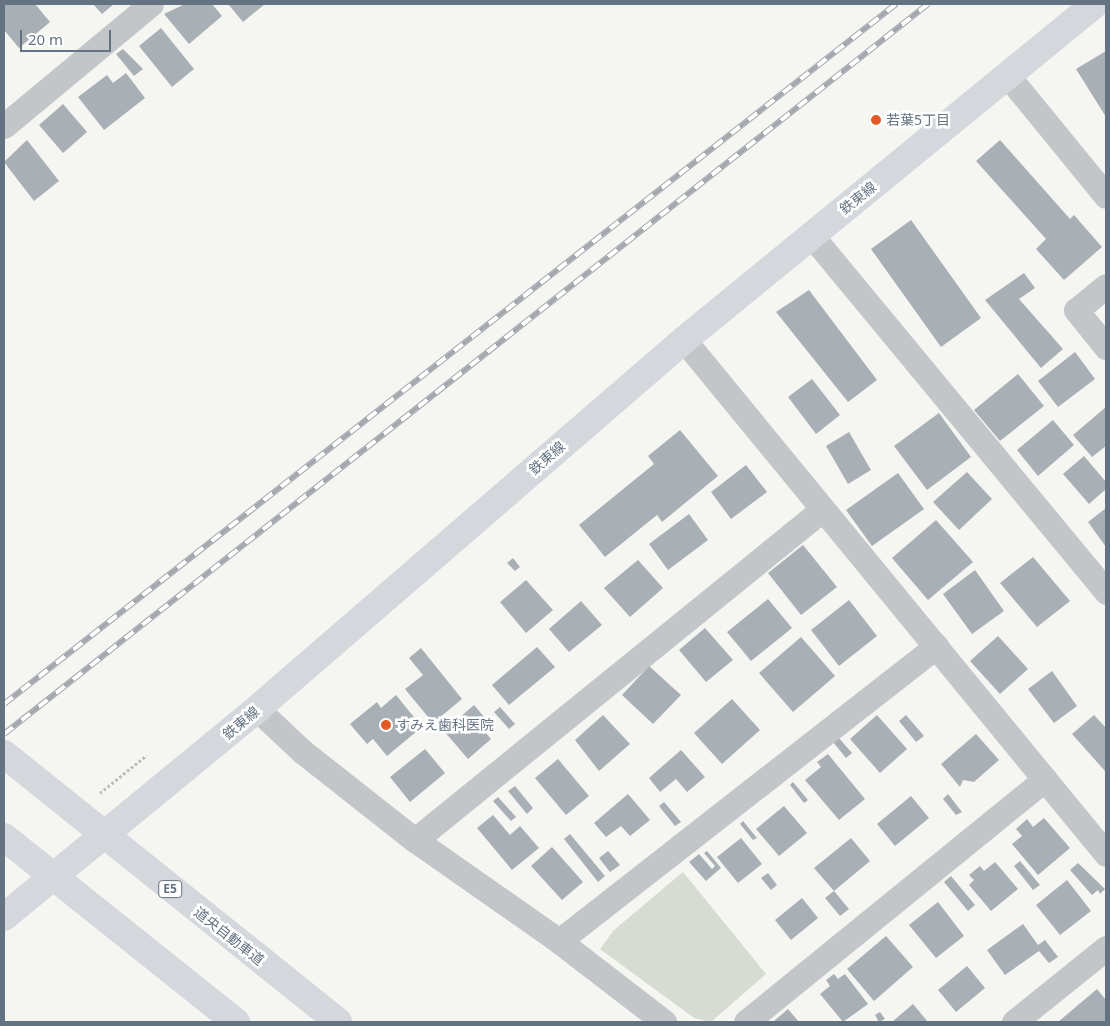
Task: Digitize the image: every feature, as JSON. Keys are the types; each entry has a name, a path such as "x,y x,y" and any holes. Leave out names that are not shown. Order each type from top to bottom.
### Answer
{"main road":[{"name":"鉄東線","path":"4,918 257,709 684,340 1095,4"},
{"name":"道央自動車道","path":"4,754 338,1022"},
{"path":"4,837 236,1022"}],"street":[{"path":"4,126 151,4"},
{"path":"1007,75 1106,196"},
{"path":"812,236 1106,592"},
{"path":"1106,286 1076,310 1106,347"},
{"path":"684,340 1106,854"},
{"path":"415,840 823,509"},
{"path":"558,941 936,646"},
{"path":"257,709 304,752 415,840 558,941 664,1022"},
{"path":"746,1022 1046,779"},
{"path":"1014,1022 1106,948"}],"shaded area":[{"path":"683,872 766,974 711,1022 694,1018 600,949 614,930"}],"building":[{"path":"4,4 35,4 50,22 19,48 4,30"},
{"path":"93,4 114,4 102,14"},
{"path":"185,4 212,4 222,16 189,44 164,14"},
{"path":"228,4 265,4 243,22"},
{"path":"161,28 194,69 172,87 139,46"},
{"path":"123,49 143,69 134,76 116,54"},
{"path":"1106,51 1106,117 1076,69"},
{"path":"126,73 145,98 104,130 78,97 107,75 113,83"},
{"path":"63,104 87,132 63,153 39,125"},
{"path":"27,140 59,181 34,201 4,162"},
{"path":"1000,140 1070,219 1074,215 1102,247 1064,280 1036,249 1046,239 976,161"},
{"path":"911,220 981,318 941,347 871,249"},
{"path":"1024,273 1035,288 1019,299 1063,349 1041,368 985,300"},
{"path":"809,290 877,380 848,402 776,312"},
{"path":"1075,352 1095,379 1058,407 1038,381"},
{"path":"1018,374 1044,406 1000,441 974,410"},
{"path":"812,379 840,415 816,434 788,397"},
{"path":"1106,407 1106,446 1092,457 1073,435"},
{"path":"939,413 971,457 927,490 894,446"},
{"path":"1053,420 1074,445 1038,476 1017,450"},
{"path":"680,430 718,476 662,522 657,515 605,557 579,525 654,464 648,456"},
{"path":"849,432 871,470 848,484 826,446"},
{"path":"1084,456 1106,482 1106,489 1089,504 1063,474"},
{"path":"746,465 767,492 731,519 711,492"},
{"path":"967,472 992,499 959,530 933,502"},
{"path":"898,473 924,509 872,546 846,510"},
{"path":"1106,508 1106,547 1088,522"},
{"path":"689,514 708,540 668,570 649,544"},
{"path":"936,520 973,562 928,600 892,558"},
{"path":"803,545 837,587 801,615 768,573"},
{"path":"1033,557 1070,601 1037,627 1000,583"},
{"path":"513,558 520,567 515,571 507,563"},
{"path":"638,560 663,588 630,617 604,588"},
{"path":"975,570 1004,611 972,634 943,594"},
{"path":"526,580 553,610 526,633 500,602"},
{"path":"768,599 792,628 751,661 727,632"},
{"path":"849,600 877,636 839,666 811,630"},
{"path":"581,601 602,625 569,652 549,629"},
{"path":"705,628 733,660 706,682 679,650"},
{"path":"998,636 1028,669 1000,694 970,661"},
{"path":"801,637 835,676 793,712 759,673"},
{"path":"537,647 555,667 509,705 492,685"},
{"path":"421,648 462,699 433,723 405,689 423,675 409,658"},
{"path":"649,666 681,695 653,724 622,695"},
{"path":"1052,671 1077,706 1054,723 1028,689"},
{"name":"すみえ歯科医院","path":"396,695 422,727 387,756 373,739 367,744 350,724 377,702 381,708"},
{"path":"732,699 760,730 722,764 694,733"},
{"path":"474,705 485,718 478,724 491,739 468,759 444,731"},
{"path":"500,707 515,724 509,729 494,712"},
{"path":"603,715 630,744 599,771 575,740"},
{"path":"877,715 907,749 880,773 850,739"},
{"path":"906,715 924,736 916,742 899,721"},
{"path":"1094,715 1106,728 1105,771 1072,734"},
{"path":"976,734 999,760 974,782 963,780 960,787 941,764"},
{"path":"838,737 852,753 846,758 833,742"},
{"path":"425,749 445,773 410,802 390,777"},
{"path":"681,750 705,777 687,792 676,779 660,792 649,778"},
{"path":"828,754 865,799 839,820 805,780 821,767 817,762"},
{"path":"558,759 589,796 566,815 535,778"},
{"path":"793,782 808,800 804,803 790,785"},
{"path":"515,786 533,808 527,814 508,791"},
{"path":"628,794 650,820 630,836 621,826 606,837 594,823"},
{"path":"948,794 962,812 956,815 943,799"},
{"path":"911,796 929,818 895,846 877,824"},
{"path":"498,797 516,817 511,821 493,801"},
{"path":"664,802 681,822 675,826 659,806"},
{"path":"784,806 807,833 779,856 756,829"},
{"path":"493,815 510,835 520,826 539,848 512,870 477,828"},
{"path":"1044,818 1070,848 1038,875 1012,844 1022,836 1016,829 1027,819 1033,827"},
{"path":"743,821 757,838 753,840 740,824"},
{"path":"570,834 605,876 598,882 564,839"},
{"path":"741,838 762,864 738,883 717,857"},
{"path":"851,838 870,861 834,891 814,868"},
{"path":"552,847 583,882 562,900 531,866"},
{"path":"608,851 620,865 610,872 599,858"},
{"path":"707,851 721,868 706,881 689,862 699,854 712,869 715,866 704,853"},
{"path":"1020,861 1040,885 1033,890 1014,866"},
{"path":"995,862 1018,889 991,911 969,885 974,880 969,875 980,866 984,871"},
{"path":"1078,863 1105,889 1100,894 1098,890 1092,895 1070,870"},
{"path":"768,873 777,885 771,890 761,878"},
{"path":"951,876 975,905 968,911 944,882"},
{"path":"1067,880 1091,911 1060,935 1036,905"},
{"path":"834,891 849,909 840,916 825,898"},
{"path":"802,898 818,918 791,940 775,920"},
{"path":"938,902 964,936 936,958 909,925"},
{"path":"1023,924 1038,945 1045,940 1058,957 1049,963 1039,951 1005,975 987,950"},
{"path":"886,936 913,967 874,1001 847,969"},
{"path":"967,966 985,988 956,1012 938,990"},
{"path":"834,974 838,979 845,974 868,1004 843,1022 820,994 830,986 826,980"},
{"path":"1097,989 1106,1000 1106,1022 1058,1022"},
{"path":"913,1004 928,1022 892,1022"},
{"path":"788,1009 799,1022 774,1021"},
{"path":"880,1012 885,1019 879,1022 875,1015"}],"railway":[{"path":"4,704 896,4"},
{"path":"4,734 928,4"}],"place":[{"name":"若葉5丁目","path":"876,120"},
{"name":"すみえ歯科医院","path":"386,725"}]}
